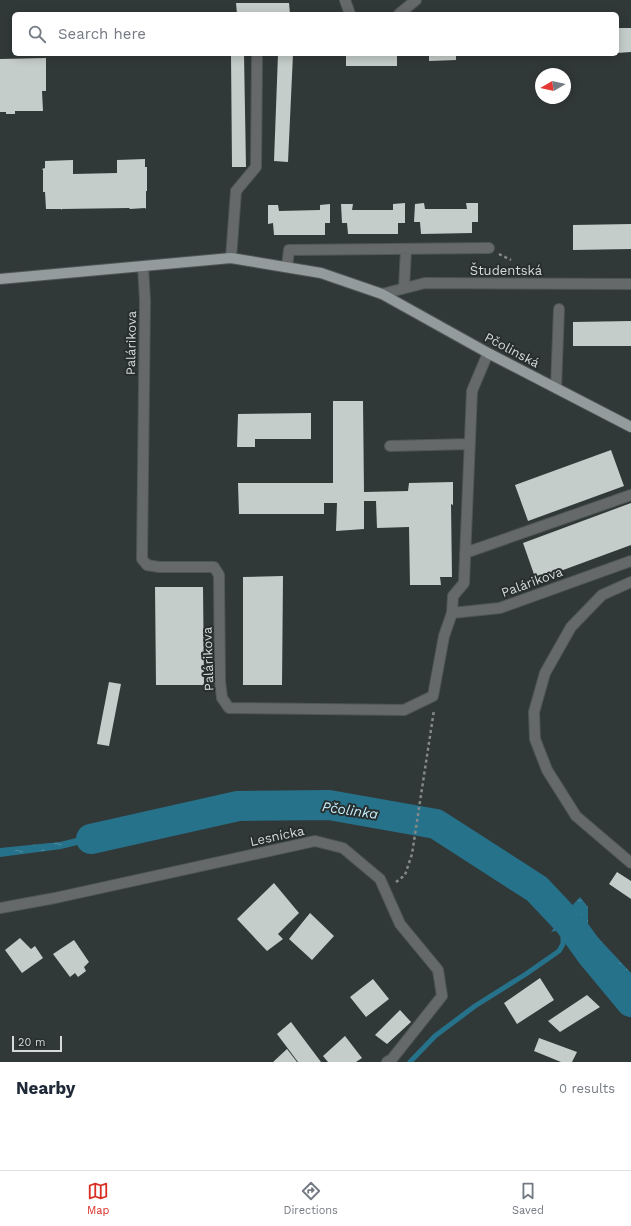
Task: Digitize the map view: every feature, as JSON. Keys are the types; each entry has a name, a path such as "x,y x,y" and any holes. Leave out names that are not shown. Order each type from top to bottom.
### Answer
{"main road":[{"name":"Pčolinská","path":"0,279 231,258 321,272 382,294 488,352 631,427"}],"street":[{"path":"345,0 349,12"},
{"path":"401,12 416,0"},
{"path":"231,258 236,191 256,168 257,58"},
{"path":"287,267 289,250 489,248"},
{"path":"404,288 406,249"},
{"name":"Palárikova","path":"143,266 145,300 142,559 147,565 159,567 214,568 219,575 220,682 222,698 228,708 404,710 433,696"},
{"name":"Študentská","path":"382,294 426,283 631,284"},
{"path":"556,388 559,309"},
{"path":"433,696 444,636 452,613 453,596 464,583 472,391 488,352"},
{"path":"390,446 470,444"},
{"path":"465,552 631,495"},
{"name":"Palárikova","path":"452,613 500,608 631,561"},
{"path":"631,582 602,595 571,627 545,673 534,712 535,739 548,770 576,816 631,863"},
{"name":"Lesnícka","path":"0,908 315,841 343,848 380,879 400,924 438,970 442,996 392,1059 387,1062"}],"path":[{"path":"386,891 405,875 412,854 435,705 433,696"}],"water":[{"path":"319,793 377,800 425,810 466,829 551,891 570,908 580,897 588,907 588,927 631,973 631,984 578,930 563,929 551,932 559,922 463,834 423,816 376,807 319,799 229,806 140,827 115,836 61,849 0,857 0,848 60,842 139,821 228,800"}],"building":[{"path":"236,3 289,3 290,12 237,12"},
{"path":"619,28 631,28 631,52 619,53"},
{"path":"231,56 244,56 246,167 232,167"},
{"path":"278,56 293,56 288,162 274,161"},
{"path":"346,56 397,56 397,66 346,66"},
{"path":"429,56 456,56 456,60 429,61"},
{"path":"46,58 46,91 42,91 43,111 15,111 15,114 0,112 0,59"},
{"path":"145,159 145,167 147,167 146,209 46,209 45,192 43,192 42,169 45,168 45,161 73,160 73,174 117,173 117,160"},
{"path":"405,203 405,223 398,223 398,234 348,234 347,223 342,223 341,204 353,204 352,210 393,210 393,204"},
{"path":"424,203 425,209 467,209 466,203 478,203 478,222 472,222 472,233 421,234 420,222 414,222 415,204"},
{"path":"330,204 330,223 325,223 325,235 274,235 273,223 268,224 268,205 278,205 279,211 320,210 320,205"},
{"path":"631,224 631,249 573,250 573,225"},
{"path":"631,321 631,346 573,346 573,322"},
{"path":"333,401 363,401 364,492 408,491 409,483 453,482 453,505 451,504 452,577 440,577 441,585 410,585 409,527 377,528 376,501 364,501 364,529 336,531 337,503 324,503 324,514 239,514 238,483 333,483"},
{"path":"311,413 311,439 255,439 255,447 237,447 238,414"},
{"path":"611,450 624,486 528,521 515,485"},
{"path":"631,503 631,545 536,580 523,543"},
{"path":"283,576 282,685 243,685 243,577"},
{"path":"155,587 203,587 204,685 156,685"},
{"path":"109,682 121,684 109,746 97,744"},
{"path":"617,872 631,881 631,899 609,884"},
{"path":"274,883 299,913 278,934 283,939 267,951 237,919"},
{"path":"310,913 334,936 312,960 289,939"},
{"path":"20,938 31,949 35,946 43,958 22,973 5,950"},
{"path":"74,940 89,962 84,967 86,971 78,977 75,973 70,977 53,954"},
{"path":"540,978 554,1000 517,1024 504,1003"},
{"path":"373,979 389,999 366,1017 350,997"},
{"path":"587,995 600,1007 560,1032 548,1021"},
{"path":"400,1010 411,1022 387,1044 375,1035"},
{"path":"291,1022 321,1062 298,1062 277,1034"},
{"path":"345,1036 362,1058 356,1062 328,1062 323,1056"},
{"path":"539,1038 577,1052 572,1062 561,1062 534,1051"},
{"path":"287,1049 297,1062 273,1062"}],"waterway":[{"name":"Pčolinka","path":"91,839 238,806 329,805 436,824 537,889 569,923 592,955 631,1002"},
{"path":"410,1062 435,1036 475,1006 559,951 563,944 563,930 567,925"}]}
